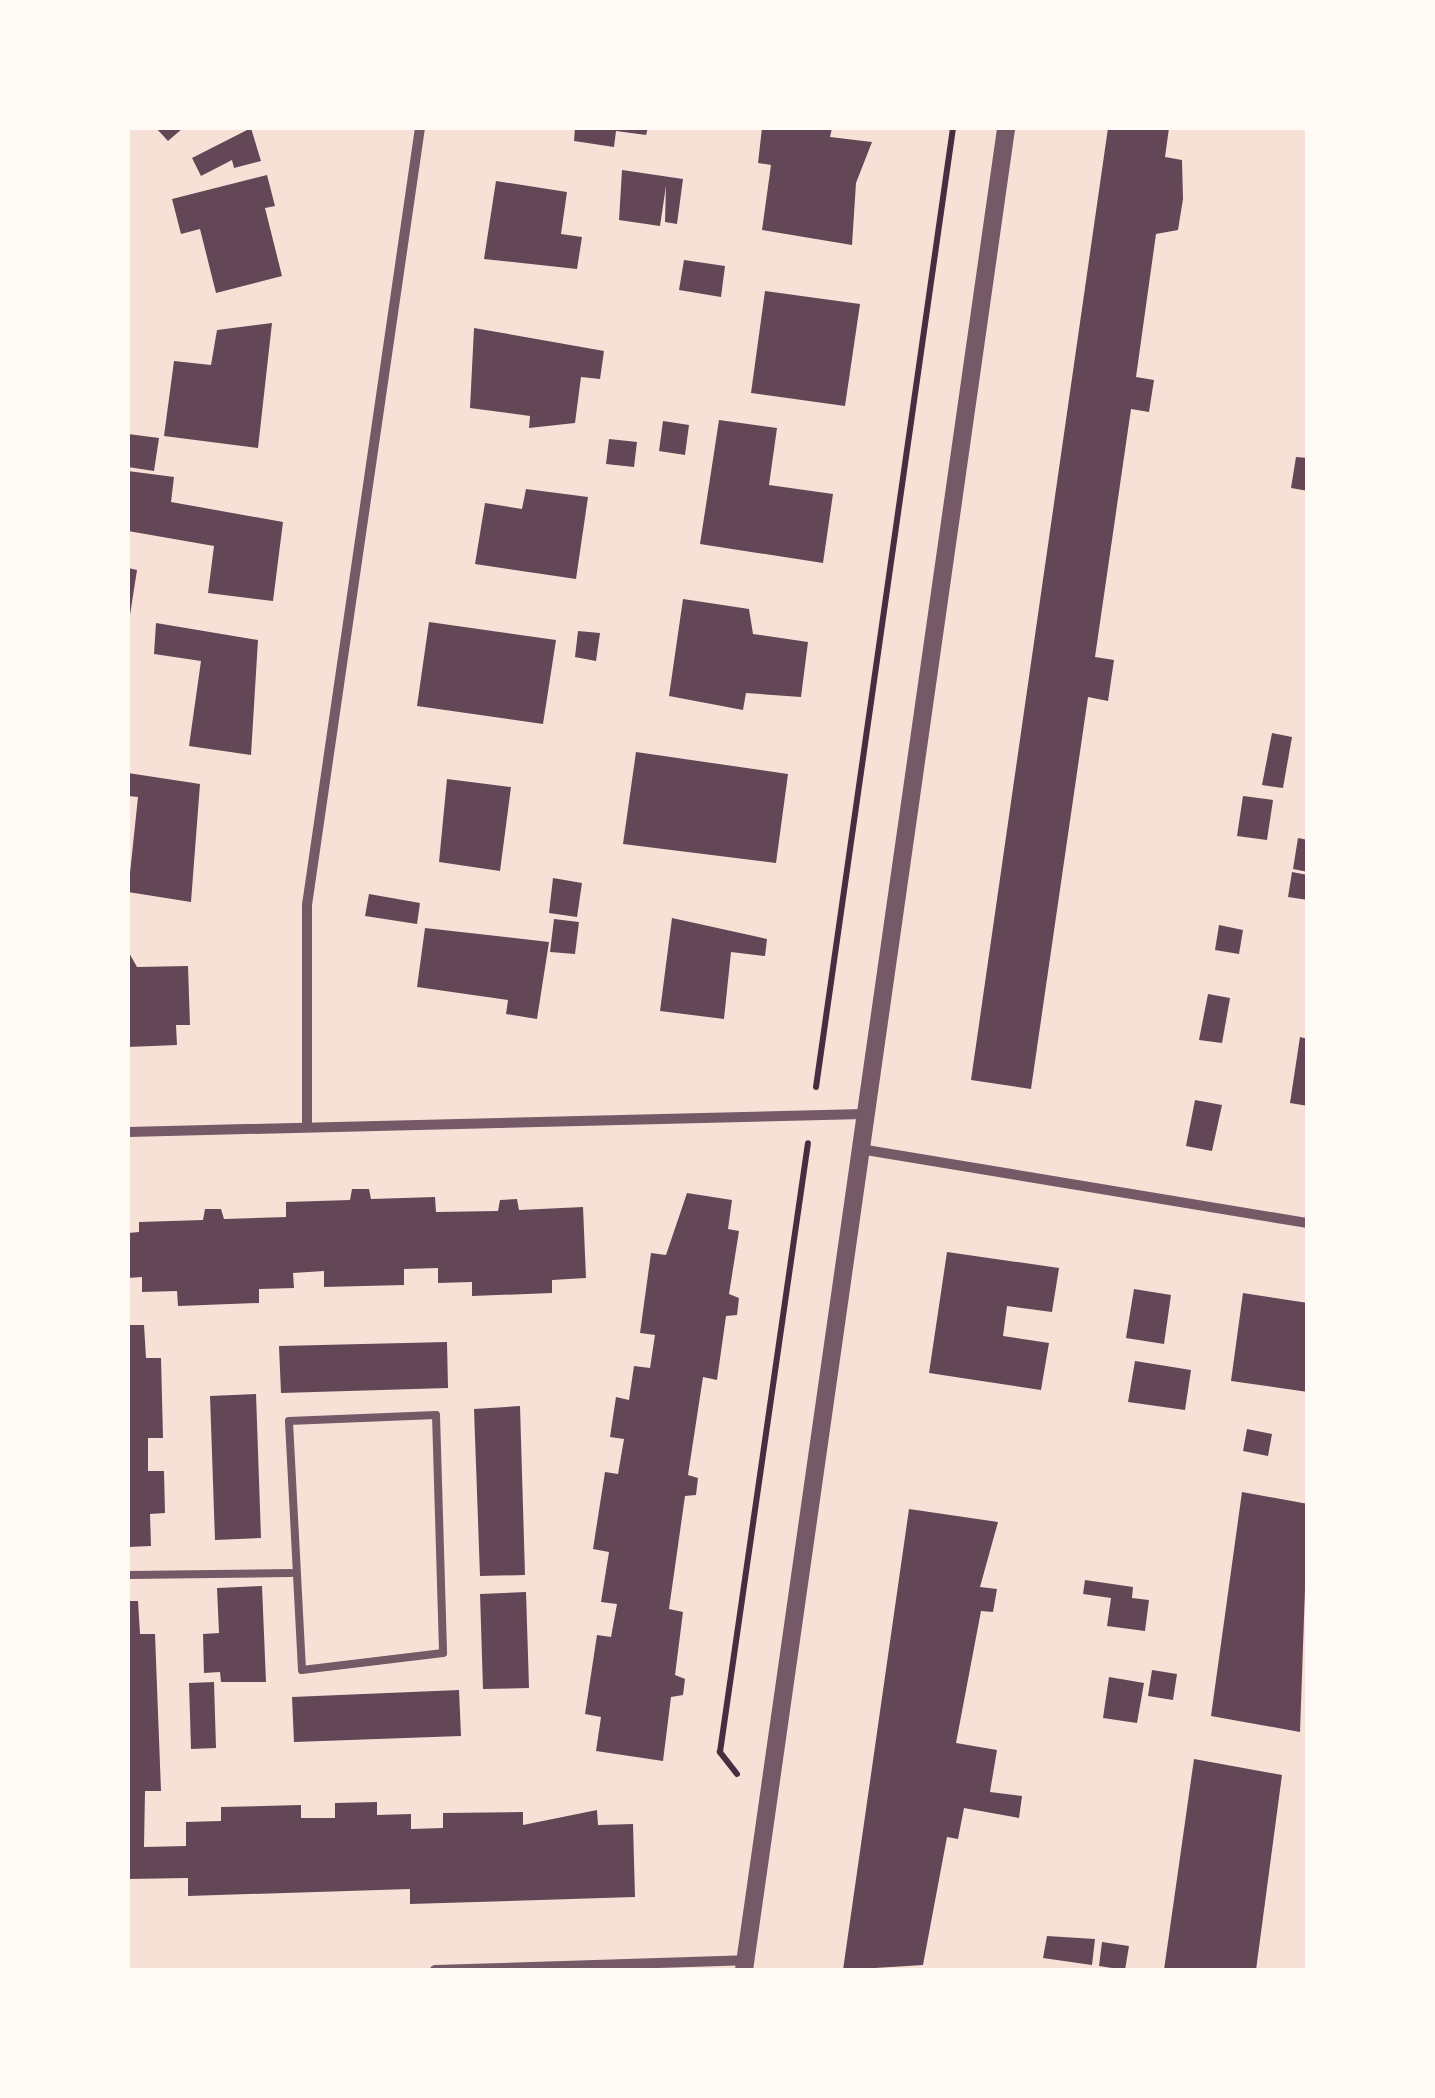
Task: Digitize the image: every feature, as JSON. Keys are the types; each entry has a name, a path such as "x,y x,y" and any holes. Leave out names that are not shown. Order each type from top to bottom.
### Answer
{"street":[{"path":"306,1126 307,905 420,128"},
{"path":"435,1970 745,1965 1006,128"},
{"path":"128,1132 813,1110 864,1114"},
{"path":"859,1150 1308,1223"}],"lane":[{"path":"436,1416 444,1653 302,1670 291,1573 289,1421 436,1416"},
{"path":"128,1575 291,1573"}],"path":[{"path":"767,1816 720,1752 953,128"}],"building":[{"path":"156,128 183,128 168,141"},
{"path":"251,128 261,161 234,168 232,160 201,176 192,158"},
{"path":"575,128 648,128 646,135 616,131 614,147 574,141"},
{"path":"762,128 832,128 830,137 872,142 856,183 852,245 762,230 771,165 758,163"},
{"path":"1108,128 1169,128 1165,157 1182,160 1183,199 1178,230 1156,234 1136,377 1154,380 1149,412 1131,409 1095,657 1114,660 1108,701 1088,697 1031,1089 971,1080"},
{"path":"622,170 683,179 677,224 665,222 666,186 660,226 619,220"},
{"path":"267,175 275,206 265,208 282,276 216,293 200,229 181,234 172,199"},
{"path":"496,181 567,192 561,234 582,237 577,269 484,259"},
{"path":"684,260 725,266 721,297 679,290"},
{"path":"765,291 860,304 845,406 751,393"},
{"path":"272,323 258,448 164,436 174,361 211,365 217,330"},
{"path":"474,328 604,351 600,379 581,377 575,423 529,428 530,416 470,408"},
{"path":"719,420 777,428 769,485 833,494 823,563 700,544"},
{"path":"663,421 689,425 685,455 659,451"},
{"path":"128,434 159,438 154,471 128,467"},
{"path":"609,439 637,442 634,467 606,464"},
{"path":"1296,457 1308,458 1308,491 1291,488"},
{"path":"128,471 174,477 171,502 283,522 273,601 208,593 214,546 128,531"},
{"path":"526,489 588,497 576,579 475,564 485,503 522,509"},
{"path":"128,568 137,570 130,615 128,615"},
{"path":"683,599 749,609 753,634 808,642 801,697 746,693 743,710 669,696"},
{"path":"429,622 556,640 543,724 417,706"},
{"path":"156,623 258,640 251,755 189,746 201,661 154,654"},
{"path":"578,631 600,633 596,661 575,657"},
{"path":"1272,733 1292,737 1283,788 1262,785"},
{"path":"636,752 788,774 776,863 623,844"},
{"path":"128,773 200,784 191,902 128,892 138,797 128,796"},
{"path":"447,779 511,787 500,871 439,862"},
{"path":"1243,796 1273,800 1267,840 1237,836"},
{"path":"1298,838 1308,840 1308,872 1293,869"},
{"path":"1292,872 1308,875 1308,900 1288,897"},
{"path":"553,878 582,883 577,917 549,913"},
{"path":"369,894 420,903 417,924 365,916"},
{"path":"672,918 767,939 765,956 731,952 724,1019 660,1011"},
{"path":"554,919 579,922 575,954 550,952"},
{"path":"1219,925 1243,930 1239,954 1215,950"},
{"path":"425,928 549,942 537,1019 506,1014 508,1000 417,987"},
{"path":"128,951 137,967 188,966 190,1025 176,1025 177,1045 128,1047"},
{"path":"1208,994 1230,998 1222,1043 1199,1040"},
{"path":"1300,1037 1308,1039 1308,1106 1290,1103"},
{"path":"1195,1100 1222,1105 1212,1151 1186,1146"},
{"path":"352,1189 369,1189 371,1199 435,1197 436,1212 498,1211 500,1200 517,1199 519,1210 583,1207 586,1278 552,1280 552,1293 472,1296 472,1282 438,1283 438,1268 404,1269 404,1285 324,1287 324,1271 293,1273 294,1288 259,1289 259,1303 178,1306 177,1291 142,1292 142,1277 128,1278 128,1233 139,1232 139,1222 203,1220 205,1209 221,1209 224,1219 286,1217 286,1202 350,1200"},
{"path":"687,1193 732,1200 728,1229 739,1231 729,1294 739,1298 737,1315 726,1316 717,1380 703,1377 688,1475 698,1478 696,1495 685,1496 669,1609 683,1612 675,1675 685,1679 683,1695 671,1697 663,1761 596,1751 601,1717 585,1714 597,1635 611,1637 617,1604 601,1602 609,1552 593,1549 605,1472 618,1474 624,1439 610,1437 616,1397 629,1400 634,1366 650,1368 655,1335 640,1333 651,1253 666,1255"},
{"path":"947,1252 1059,1268 1052,1312 1007,1306 1003,1336 1049,1343 1041,1390 929,1373"},
{"path":"1134,1289 1171,1295 1164,1344 1126,1338"},
{"path":"1243,1293 1308,1303 1308,1392 1231,1381"},
{"path":"128,1325 144,1325 146,1358 161,1358 163,1438 148,1438 148,1471 164,1471 165,1513 150,1514 151,1546 128,1547"},
{"path":"447,1342 448,1388 281,1393 279,1346"},
{"path":"1135,1361 1191,1370 1185,1410 1128,1402"},
{"path":"256,1394 261,1538 215,1540 210,1396"},
{"path":"520,1406 525,1575 480,1576 474,1409"},
{"path":"1247,1429 1272,1434 1268,1456 1243,1451"},
{"path":"1242,1492 1308,1504 1300,1732 1211,1716"},
{"path":"909,1509 998,1522 980,1587 997,1589 993,1612 981,1611 956,1743 997,1750 990,1792 1022,1796 1019,1818 964,1808 958,1839 947,1837 923,1965 843,1970"},
{"path":"1085,1580 1133,1587 1132,1598 1149,1600 1145,1631 1107,1626 1111,1598 1083,1594"},
{"path":"262,1586 266,1682 221,1682 220,1672 204,1673 203,1634 219,1633 217,1588"},
{"path":"526,1592 529,1688 483,1689 480,1594"},
{"path":"128,1601 138,1601 140,1634 155,1634 161,1791 145,1791 144,1847 186,1846 186,1822 221,1821 221,1807 301,1805 301,1818 335,1818 335,1803 377,1802 377,1815 411,1814 411,1829 443,1828 443,1813 523,1812 523,1825 597,1810 598,1825 633,1824 635,1897 410,1904 410,1889 188,1896 188,1878 128,1879"},
{"path":"1152,1670 1177,1674 1173,1700 1148,1696"},
{"path":"1109,1677 1144,1683 1137,1723 1103,1718"},
{"path":"214,1682 216,1748 191,1749 189,1683"},
{"path":"459,1690 461,1736 294,1742 292,1697"},
{"path":"1194,1759 1282,1775 1256,1970 1164,1970"},
{"path":"1047,1936 1095,1939 1092,1965 1043,1958"},
{"path":"1102,1942 1129,1946 1125,1970 1099,1966"}]}
